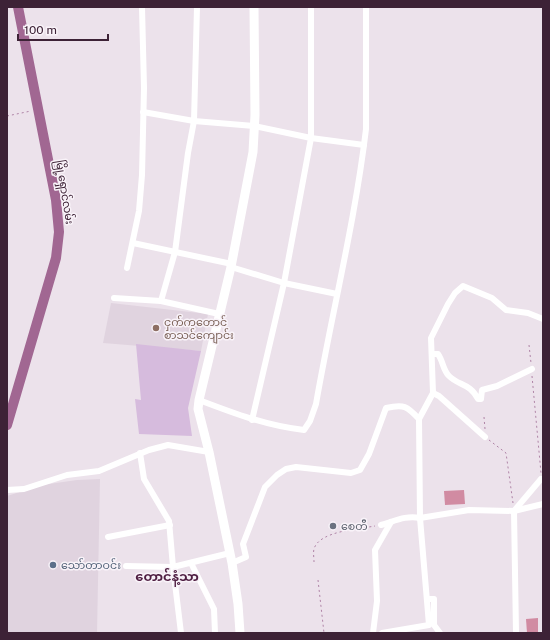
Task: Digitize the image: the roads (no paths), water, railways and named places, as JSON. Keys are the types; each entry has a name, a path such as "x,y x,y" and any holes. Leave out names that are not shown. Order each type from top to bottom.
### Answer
{"main road":[{"name":"မြို့ရှောင်လမ်း","path":"7,425 56,258 59,232 56,206 18,7"},
{"path":"240,633 238,604 232,563 209,452 198,409 198,400 231,266 253,152 254,7"}],"street":[{"path":"126,268 140,211 143,112 142,7"},
{"path":"161,301 175,252 188,153 194,121 197,7"},
{"path":"252,420 284,283 311,138 311,7"},
{"path":"198,400 252,420 304,430 310,421 316,404 353,217 364,145 366,122 366,7"},
{"path":"143,112 194,121 254,126 311,138 364,145"},
{"path":"133,244 175,252 231,266 284,283 337,294"},
{"path":"440,633 432,625 427,599 420,518 419,419 433,393 431,338 448,304 463,286 492,298 506,310 528,313 543,319"},
{"path":"114,298 161,301 219,314"},
{"path":"432,354 438,354 445,371 450,378 464,384 475,394 478,399 481,399 482,390 497,386 532,369"},
{"path":"433,393 439,396 485,437"},
{"path":"232,563 246,557 243,544 265,487 277,474 286,469 296,467 351,473 360,470 369,454 386,408 396,406 408,407 419,419"},
{"path":"7,490 24,489 67,475 99,471 140,453 168,445 209,452"},
{"path":"140,453 144,479 170,521 173,567 181,633"},
{"path":"516,633 514,511 541,480"},
{"path":"381,524 412,516 420,518 469,510 514,511 543,504"},
{"path":"373,633 377,601 375,550 391,522"},
{"path":"108,537 170,525"},
{"path":"126,566 173,567 230,553"},
{"path":"191,563 214,609 215,633"},
{"path":"382,633 432,625"}],"place":[{"name":"ငှက်ကတောင် စာသင်ကျောင်း","path":"156,328"},
{"name":"စေတီ","path":"333,526"},
{"name":"သော်တာဝင်း","path":"53,565"}],"district":[{"name":"တောင်နံ့သာ","path":"167,576"}]}
